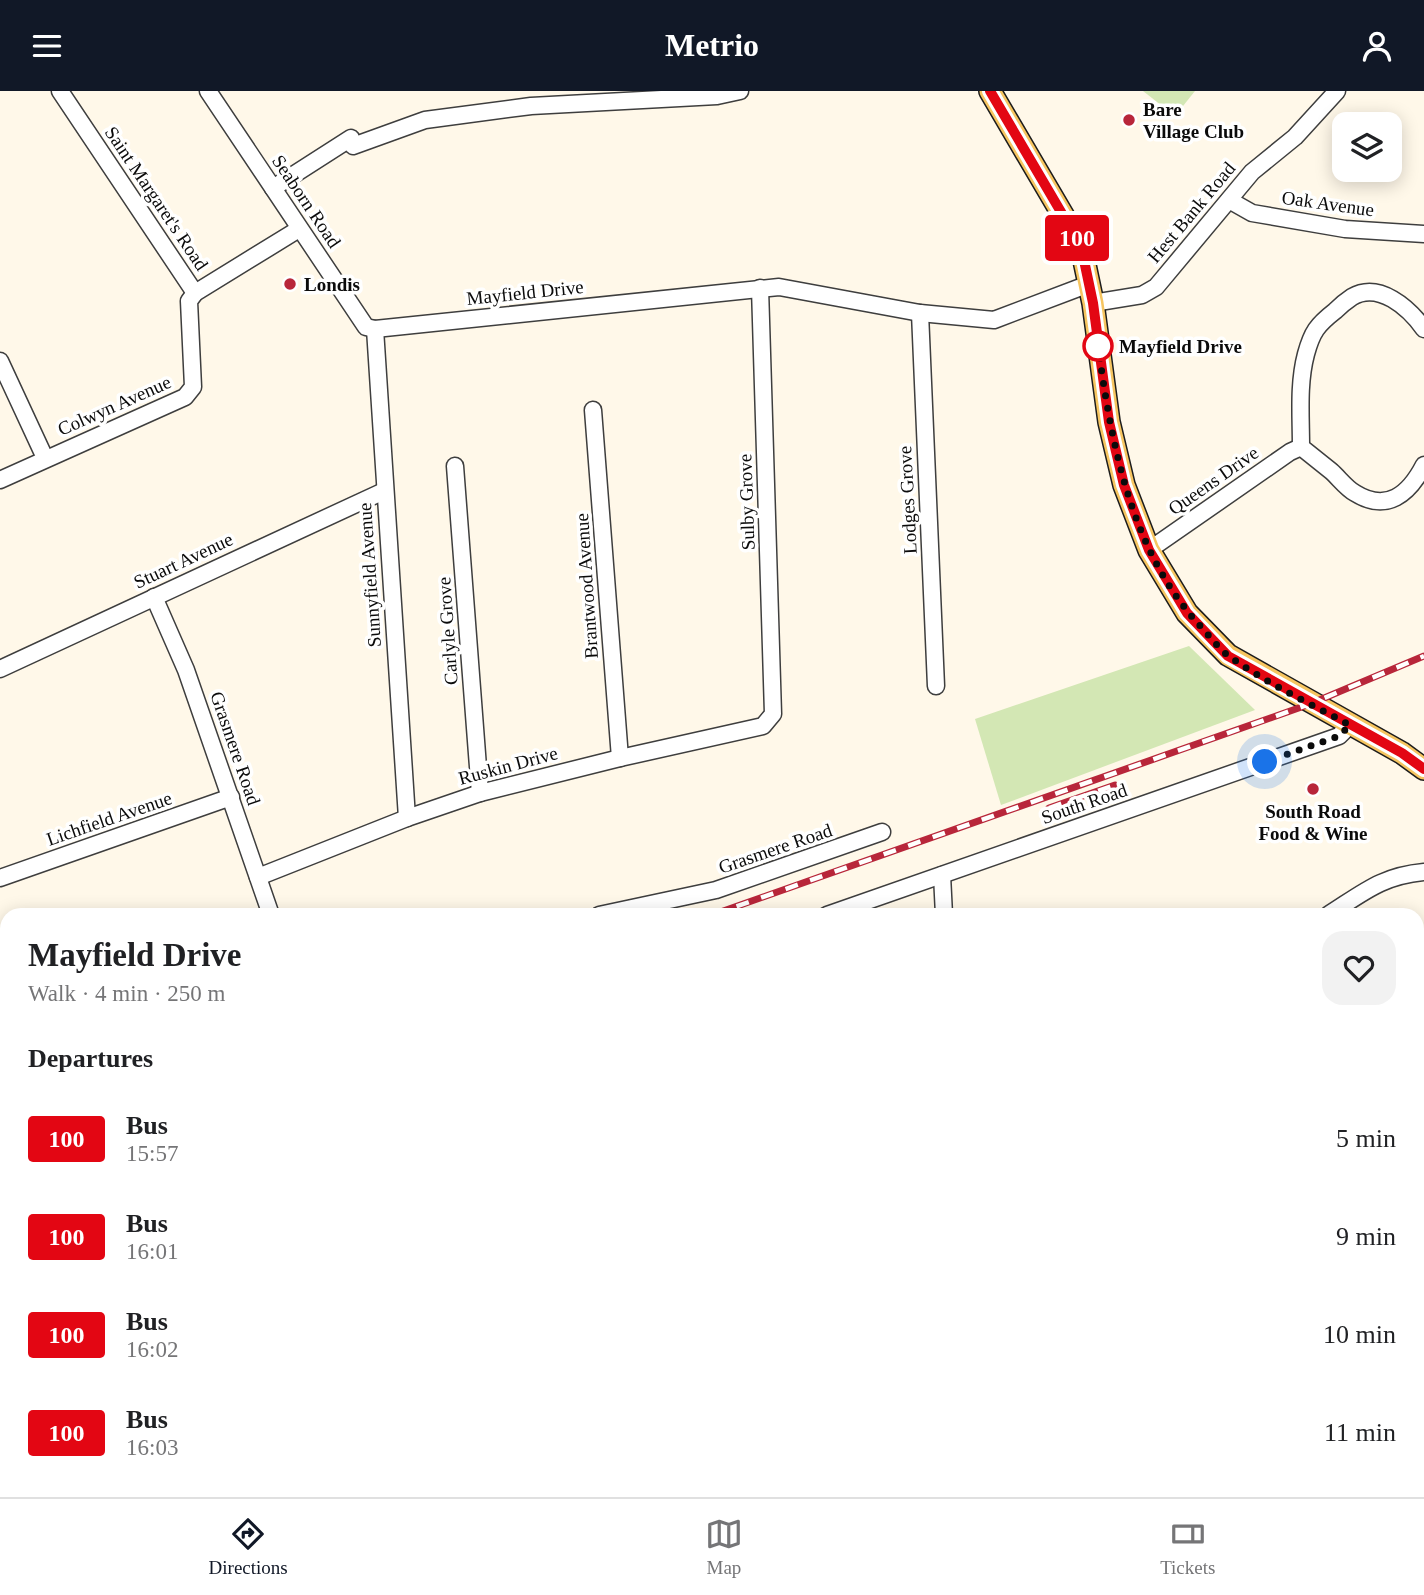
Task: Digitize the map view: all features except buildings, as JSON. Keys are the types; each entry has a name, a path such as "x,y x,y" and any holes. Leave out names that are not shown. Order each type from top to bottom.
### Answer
{"main road":[{"path":"990,91 1081,246 1091,294 1109,422 1124,485 1149,550 1187,613 1228,656 1402,753 1424,769"}],"street":[{"name":"Saint Margaret's Road","path":"60,91 195,293"},
{"name":"Seaborn Road","path":"208,91 366,327 375,329"},
{"path":"273,188 352,142 425,120 531,106 653,95 717,96 740,91"},
{"name":"Hest Bank Road","path":"1091,294 1142,295 1156,287 1252,172 1295,137 1337,91"},
{"name":"Oak Avenue","path":"1230,200 1252,213 1345,229 1424,233"},
{"path":"195,293 299,229"},
{"name":"Mayfield Drive","path":"375,329 779,287 919,313 994,320 1091,294"},
{"name":"Sulby Grove","path":"760,288 773,714"},
{"path":"1424,329 1412,311 1393,298 1370,292 1353,296 1316,325 1306,354 1301,382 1301,447 1353,493 1381,501 1394,499 1406,492 1424,465"},
{"name":"Colwyn Avenue","path":"0,479 186,397 193,387 189,301 195,293"},
{"name":"Lodges Grove","path":"919,313 936,686"},
{"name":"Sunnyfield Avenue","path":"375,329 407,818"},
{"path":"0,361 46,458"},
{"name":"Brantwood Avenue","path":"593,410 620,758"},
{"name":"Queens Drive","path":"1149,550 1301,447"},
{"name":"Carlyle Grove","path":"455,466 480,793"},
{"name":"Stuart Avenue","path":"0,669 384,491"},
{"name":"Grasmere Road","path":"153,597 186,670 269,908"},
{"name":"Ruskin Drive","path":"258,877 407,818 480,793 763,726 773,714"},
{"name":"South Road","path":"847,908 1339,736 1350,725"},
{"name":"Lichfield Avenue","path":"0,878 232,797"},
{"name":"Grasmere Road","path":"632,908 716,890 882,832"},
{"path":"1339,908 1381,881 1401,874 1424,872"},
{"path":"942,875 944,908"}],"green space":[{"path":"1143,91 1195,91 1175,116"},
{"path":"1189,646 1255,710 1001,805 975,719"}],"railway":[{"path":"732,908 1310,704 1424,656"},
{"path":"1049,808 1115,785"}],"bus line":[{"name":"100","path":"990,91 1081,246 1093,303 1109,422 1124,485 1149,550 1187,613 1228,656 1402,753 1424,769"}],"place":[{"name":"Bare Village Club","path":"1129,120"},
{"name":"Londis","path":"290,284"},
{"name":"Mayfield Drive","path":"1098,346"},
{"name":"South Road Food & Wine","path":"1313,789"}],"route":[{"path":"1098,346 1109,422 1124,485 1149,550 1187,613 1228,656 1350,725 1339,736 1265,762"}]}
